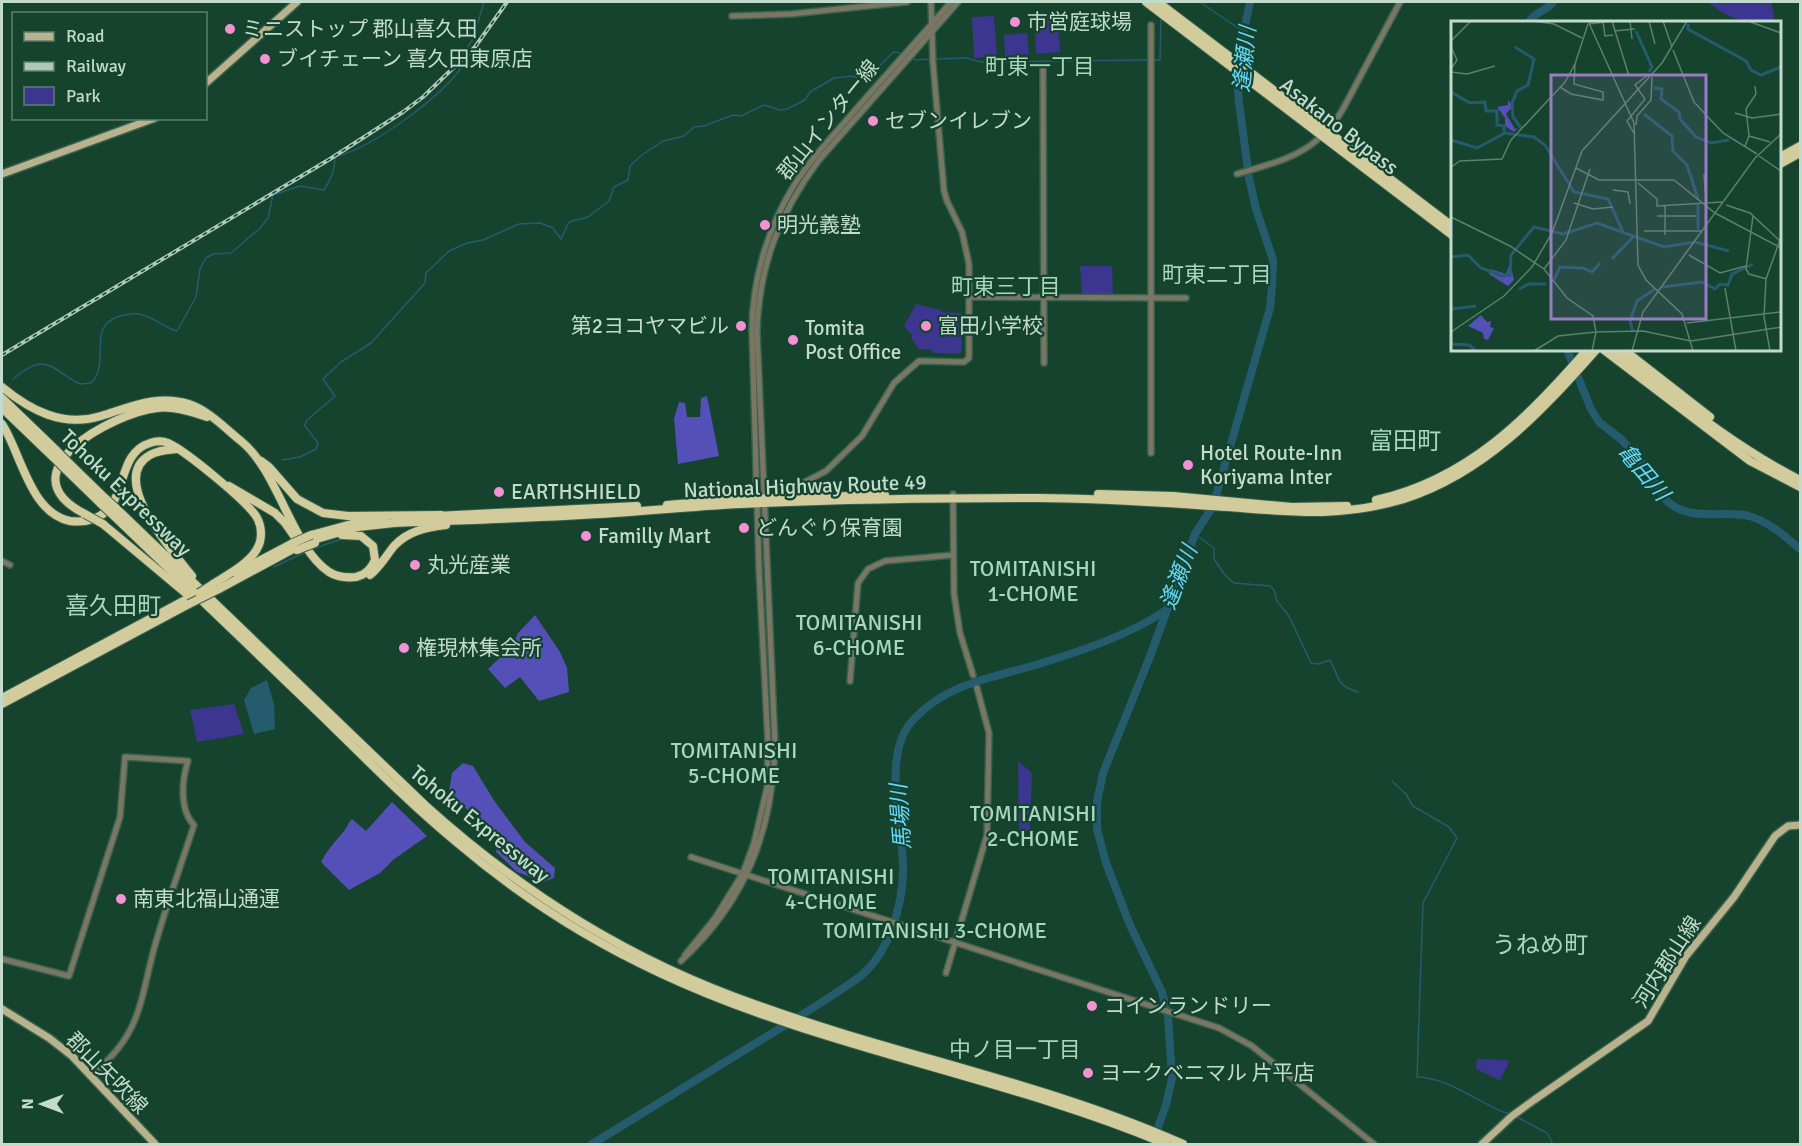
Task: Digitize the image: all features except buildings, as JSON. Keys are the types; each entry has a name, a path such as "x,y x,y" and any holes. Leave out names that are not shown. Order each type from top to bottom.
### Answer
{"highway":[{"path":"1140,2 1158,6"},
{"name":"Asakano Bypass","path":"1146,2 1158,6 1228,59 1405,201 1451,234"},
{"name":"Asakano Bypass","path":"1250,76 1451,225"},
{"path":"1781,156 1800,146"},
{"path":"1781,163 1800,153"},
{"path":"1405,201 1451,239"},
{"path":"1436,213 1451,221"},
{"name":"National Highway Route 49","path":"1579,364 1586,351"},
{"name":"National Highway Route 49","path":"313,539 367,520 762,501 953,496 1084,498 1232,504 1289,513 1337,512 1393,501 1422,492 1463,473 1512,437 1571,372 1595,351"},
{"path":"1597,351 1694,426 1800,480"},
{"path":"1605,351 1752,457 1800,487"},
{"path":"1614,351 1648,380"},
{"path":"1625,351 1752,457"},
{"path":"2,387 30,407 65,420 96,418 138,403 164,400 198,408 245,444 255,456 273,484 309,550 328,571 347,578 360,576 370,570 375,560 373,546 367,539 356,535 313,539 295,547 199,594 188,602 2,698"},
{"name":"Tohoku Expressway","path":"2,398 55,455"},
{"name":"Tohoku Expressway","path":"2,408 104,501 403,795 485,866 573,927 663,971 722,992 781,1017 798,1027 1136,1128"},
{"path":"214,420 174,408 145,410 108,424 73,447 59,462 56,481 63,497 103,524 247,644"},
{"path":"2,424 38,497 56,515 71,521 90,520 111,507 118,495 131,458 138,450 156,442 168,443 177,449 219,481 251,510 260,524 259,546 254,553 215,586"},
{"path":"177,449 155,452 146,457 137,469 135,487 143,507 161,535 211,599"},
{"path":"255,456 269,467 297,499 323,513 348,516 451,515"},
{"path":"219,481 275,513 318,567 325,574 340,580 360,580 369,575 379,567 395,545 416,531 430,527 497,519"},
{"name":"National Highway Route 49","path":"313,539 376,524 497,519 762,501"},
{"name":"Tohoku Expressway","path":"116,513 211,599 426,806 489,860 560,910 663,971"},
{"path":"2,704 215,586 295,547"},
{"name":"Tohoku Expressway","path":"781,1017 806,1022 1040,1091 1167,1141 1183,1144"}],"main road":[{"path":"207,82 297,2"},
{"path":"2,174 150,120"},
{"name":"河内郡山線","path":"1482,1144 1514,1115 1648,1022 1686,956 1734,897 1781,830 1788,826 1800,825"},
{"name":"郡山矢吹線","path":"2,1009 59,1045 155,1144"}],"street":[{"path":"732,16 791,14 907,2"},
{"path":"801,500 805,482 826,471 862,436 894,383 919,361 968,361 970,353 969,264 962,232 945,193 933,63 931,2"},
{"name":"郡山インター線","path":"762,501 752,347 752,312 758,273 771,232 794,185 819,151 951,2"},
{"path":"745,874 681,962 719,921 745,874 762,838 769,809 774,766 762,501 758,312 764,275 775,234 798,188 819,160 958,2"},
{"path":"1333,125 1400,2"},
{"path":"1151,25 1151,453"},
{"path":"1043,69 1044,363"},
{"path":"1237,174 1297,152 1311,146 1317,140"},
{"path":"970,297 1186,298"},
{"path":"953,496 953,555 957,618 973,675"},
{"path":"850,681 856,591 863,575 885,561 953,555"},
{"path":"2,561 10,565"},
{"path":"946,973 987,835 989,733 977,688"},
{"path":"2,959 69,976 120,817 125,758 188,761 184,783 184,802 188,817 194,825 157,938 144,998 132,1028 117,1052 90,1076"},
{"path":"691,857 1219,1028 1252,1046 1374,1144"}],"green space":[{"path":"1707,2 1771,2 1775,21 1749,21 1724,13"},
{"path":"1057,12 1060,52 1036,54 1034,13"},
{"path":"994,16 997,56 974,58 972,17"},
{"path":"1027,33 1029,54 1005,57 1004,35"},
{"path":"1080,266 1112,266 1113,294 1082,294"},
{"path":"916,304 942,312 961,313 962,350 959,354 934,353 932,350 919,349 904,326"},
{"path":"234,704 244,734 197,742 190,710"},
{"path":"1018,761 1032,773 1030,831 1019,830"},
{"path":"1477,1059 1507,1060 1509,1062 1499,1080 1476,1069"}],"shaded area":[{"path":"707,396 719,456 678,464 674,419 679,402 685,403 687,417 700,417 701,398"},
{"path":"535,615 560,652 567,668 569,692 539,701 520,677 505,688 488,669 512,646 518,633"},
{"path":"463,763 473,766 495,802 525,842 555,868 554,878 543,882 517,872 496,852 498,833 475,817 449,792 452,773"},
{"path":"392,802 427,836 393,860 380,873 349,890 321,862 352,819 366,831"}],"water":[{"path":"267,680 274,704 275,729 254,734 244,700 251,688"}],"waterway":[{"path":"13,379 24,370 41,364 55,368 80,384 91,383 97,375 104,328 110,321 120,316 144,315 177,331 196,297 200,269 206,258 213,254 231,253 260,228 268,218 273,195 300,186 324,190 332,174 335,157 369,143 407,118 426,104 456,74 466,61 462,55 473,39 484,2"},
{"path":"1200,2 1244,32"},
{"name":"逢瀬川","path":"1152,1144 1166,1105 1172,1078 1168,1016 1162,992 1130,925 1106,863 1097,829 1097,802 1103,773 1149,659 1195,534 1213,506 1270,308 1273,260 1256,209 1249,178 1237,79 1250,2"},
{"name":"亀田川","path":"1530,21 1553,2"},
{"path":"1153,60 1160,60 1161,18"},
{"path":"282,460 300,457 316,449 318,443 305,426 306,421 335,396 323,379 341,362 371,343 425,283 426,273 449,251 467,243 483,240 519,224 540,223 553,228 561,239 569,222 588,217 609,201 614,187 628,180 630,166 663,141 684,136 694,127 704,126 733,115 741,116 764,105 780,110 787,109 805,100 810,92 834,78 852,76 864,80 894,52 902,53"},
{"path":"911,58 930,59"},
{"path":"935,59 967,58 980,62 1148,60"},
{"name":"亀田川","path":"1567,351 1591,409 1599,422 1622,440 1639,459 1667,501 1685,511 1695,513 1739,514 1756,518 1800,549"},
{"path":"1195,534 1214,548 1214,559 1234,583 1270,586 1274,590 1277,601 1289,616 1311,663 1318,664 1330,660 1342,684 1358,692"},
{"path":"312,549 342,539"},
{"path":"274,567 305,552"},
{"name":"馬場川","path":"592,1144 830,997 862,975 875,961 891,931 903,881 896,769 898,750 904,733 914,719 928,706 959,688 1092,646 1137,627 1165,611"},
{"path":"1392,781 1406,794 1413,806 1449,827 1457,838 1423,903 1417,1077 1442,1082 1509,1114"},
{"path":"1517,1117 1547,1133 1553,1144"}],"railway":[{"path":"2,355 330,159 403,112 423,97 475,47 507,2"}],"place":[{"name":"市営庭球場","path":"1015,22"},
{"name":"ミニストップ 郡山喜久田","path":"230,29"},
{"name":"ブイチェーン 喜久田東原店","path":"265,59"},
{"name":"セブンイレブン","path":"873,121"},
{"name":"明光義塾","path":"765,225"},
{"name":"第2ヨコヤマビル","path":"741,326"},
{"name":"富田小学校","path":"926,326"},
{"name":"Tomita Post Office","path":"793,340"},
{"name":"Hotel Route-Inn Koriyama Inter","path":"1188,465"},
{"name":"EARTHSHIELD","path":"499,492"},
{"name":"どんぐり保育園","path":"744,528"},
{"name":"Familly Mart","path":"586,536"},
{"name":"丸光産業","path":"415,565"},
{"name":"権現林集会所","path":"404,648"},
{"name":"南東北福山通運","path":"121,899"},
{"name":"コインランドリー","path":"1092,1006"},
{"name":"ヨークベニマル 片平店","path":"1088,1073"}],"district":[{"name":"町東一丁目","path":"1040,66"},
{"name":"町東二丁目","path":"1217,274"},
{"name":"町東三丁目","path":"1006,286"},
{"name":"富田町","path":"1405,441"},
{"name":"TOMITANISHI 1-CHOME","path":"1033,580"},
{"name":"喜久田町","path":"113,606"},
{"name":"TOMITANISHI 6-CHOME","path":"859,634"},
{"name":"TOMITANISHI 5-CHOME","path":"734,762"},
{"name":"TOMITANISHI 2-CHOME","path":"1033,826"},
{"name":"TOMITANISHI 4-CHOME","path":"831,888"},
{"name":"TOMITANISHI 3-CHOME","path":"935,930"},
{"name":"うねめ町","path":"1540,945"},
{"name":"中ノ目一丁目","path":"1015,1049"}]}
